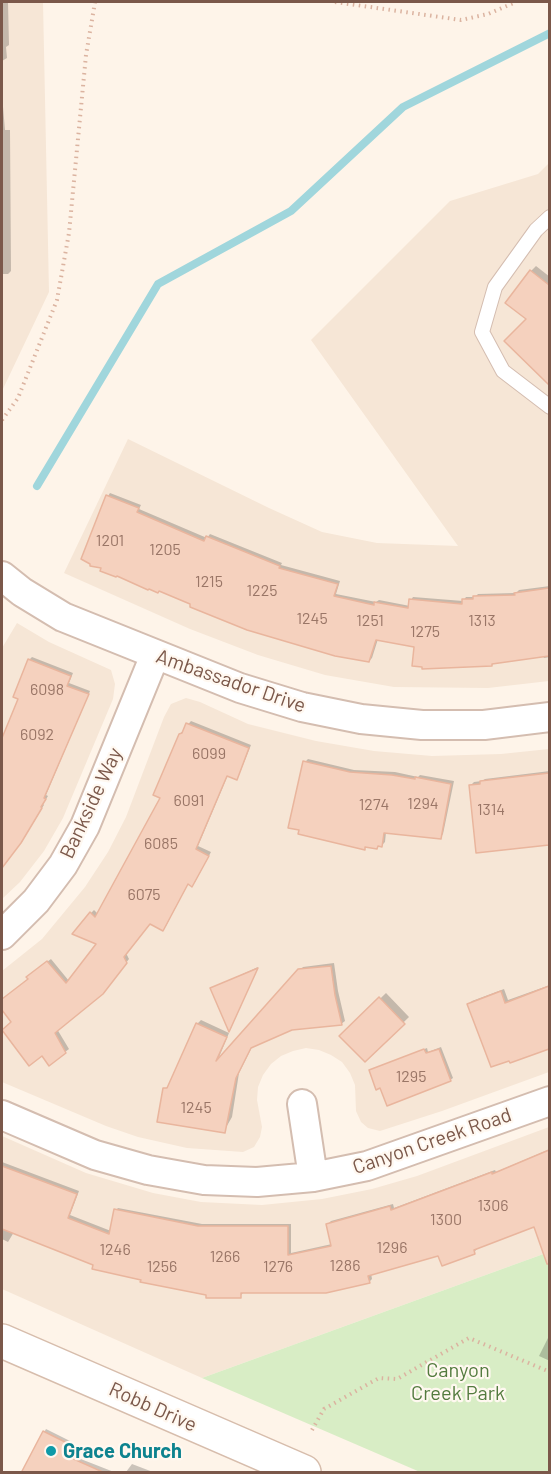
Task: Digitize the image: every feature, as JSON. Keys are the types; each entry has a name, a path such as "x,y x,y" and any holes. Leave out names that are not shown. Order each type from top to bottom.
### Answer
{"main road":[{"name":"Robb Drive","path":"2,1341 304,1473"}],"street":[{"name":"Ambassador Drive","path":"2,576 22,592 63,617 240,688 302,707 361,719 422,725 484,725 549,717"},
{"name":"Bankside Way","path":"2,935 36,901 63,865 86,826 155,655"},
{"name":"Canyon Creek Road","path":"2,1115 95,1155 148,1170 214,1180 256,1182 313,1177 367,1166 549,1101"},
{"path":"302,1104 313,1177"}],"lane":[{"path":"549,217 536,230 495,287 482,332 503,371 549,407"}],"path":[{"path":"2,420 18,398 57,300 69,233 86,55 95,2"},
{"path":"335,2 461,20 488,14 516,2"},
{"path":"312,1430 324,1409 379,1378 396,1379 469,1338 549,1372"}],"shaded area":[{"path":"2,2 43,2 49,292 2,391"},
{"path":"549,163 549,681 488,688 394,687 325,675 258,655 190,629 64,573 128,439 322,532 377,543 458,546 311,340 450,201 538,174"},
{"path":"17,623 49,642 111,670 115,684 113,699 63,818 44,851 20,882 2,899 2,648"},
{"path":"186,698 248,724 316,741 374,751 432,756 501,754 549,749 549,1072 380,1131 368,1128 361,1122 356,1111 355,1085 342,1062 319,1050 306,1048 293,1051 281,1056 271,1064 263,1075 258,1087 257,1100 262,1127 260,1137 254,1147 243,1152 187,1148 138,1137 2,1082 2,971 42,939 85,887 108,852 126,817 164,717 171,704"},
{"path":"549,1127 549,1252 202,1378 2,1289 2,1136 86,1173 153,1193 201,1202 262,1205 322,1199 372,1189 417,1176"}],"green space":[{"name":"Canyon Creek Park","path":"549,1252 549,1472 420,1472 202,1378"}],"building":[{"path":"530,270 549,285 549,385 504,341 526,319 505,303"},
{"path":"106,495 139,508 137,512 204,541 206,536 280,566 279,568 338,584 334,596 374,605 374,602 408,608 409,599 462,604 462,599 473,599 473,596 515,595 514,593 549,588 549,656 492,664 492,666 422,669 422,667 412,666 414,647 376,640 369,662 335,656 247,630 190,607 190,604 159,591 158,593 148,590 100,571 101,568 90,566 81,559"},
{"path":"28,659 71,676 67,686 89,694 44,798 46,799 42,808 21,843 2,868 2,738 18,699 13,697"},
{"path":"186,723 249,748 237,780 227,776 196,849 209,856 192,887 188,884 163,931 150,924 124,957 127,963 103,994 55,1033 66,1053 49,1066 42,1056 29,1066 2,1030 11,1022 2,1010 2,999 47,961 66,983 96,944 72,934 90,912 95,917 160,798 153,795"},
{"path":"303,761 350,772 415,779 415,777 451,784 441,839 384,833 382,847 378,846 377,849 365,847 365,850 298,834 299,830 288,828"},
{"path":"549,773 549,845 476,853 469,785 480,784 480,781"},
{"path":"331,966 342,1025 292,1030 251,1048 236,1078 225,1133 157,1122 163,1088 167,1088 196,1023 227,1037 216,1061 298,969"},
{"path":"258,968 229,1032 210,988"},
{"path":"549,986 549,1049 510,1063 509,1061 491,1067 467,1004 501,991 505,1003"},
{"path":"379,997 405,1024 365,1062 339,1036"},
{"path":"424,1049 426,1053 439,1049 451,1081 387,1106 380,1088 376,1090 369,1070"},
{"path":"549,1150 549,1264 547,1264 534,1227 474,1250 475,1254 442,1266 438,1256 368,1276 370,1283 326,1293 241,1293 241,1298 206,1298 206,1295 140,1282 141,1280 92,1269 93,1265 2,1229 2,1166 77,1194 68,1218 109,1234 114,1209 198,1226 288,1226 288,1255 331,1246 326,1224 390,1206 391,1210 492,1172 492,1174"},
{"name":"Grace Church","path":"43,1431 73,1446 67,1456 105,1473 21,1473"}],"waterway":[{"path":"37,486 158,284 291,211 403,107 550,33"}],"place":[{"name":"Grace Church","path":"51,1451"}]}
